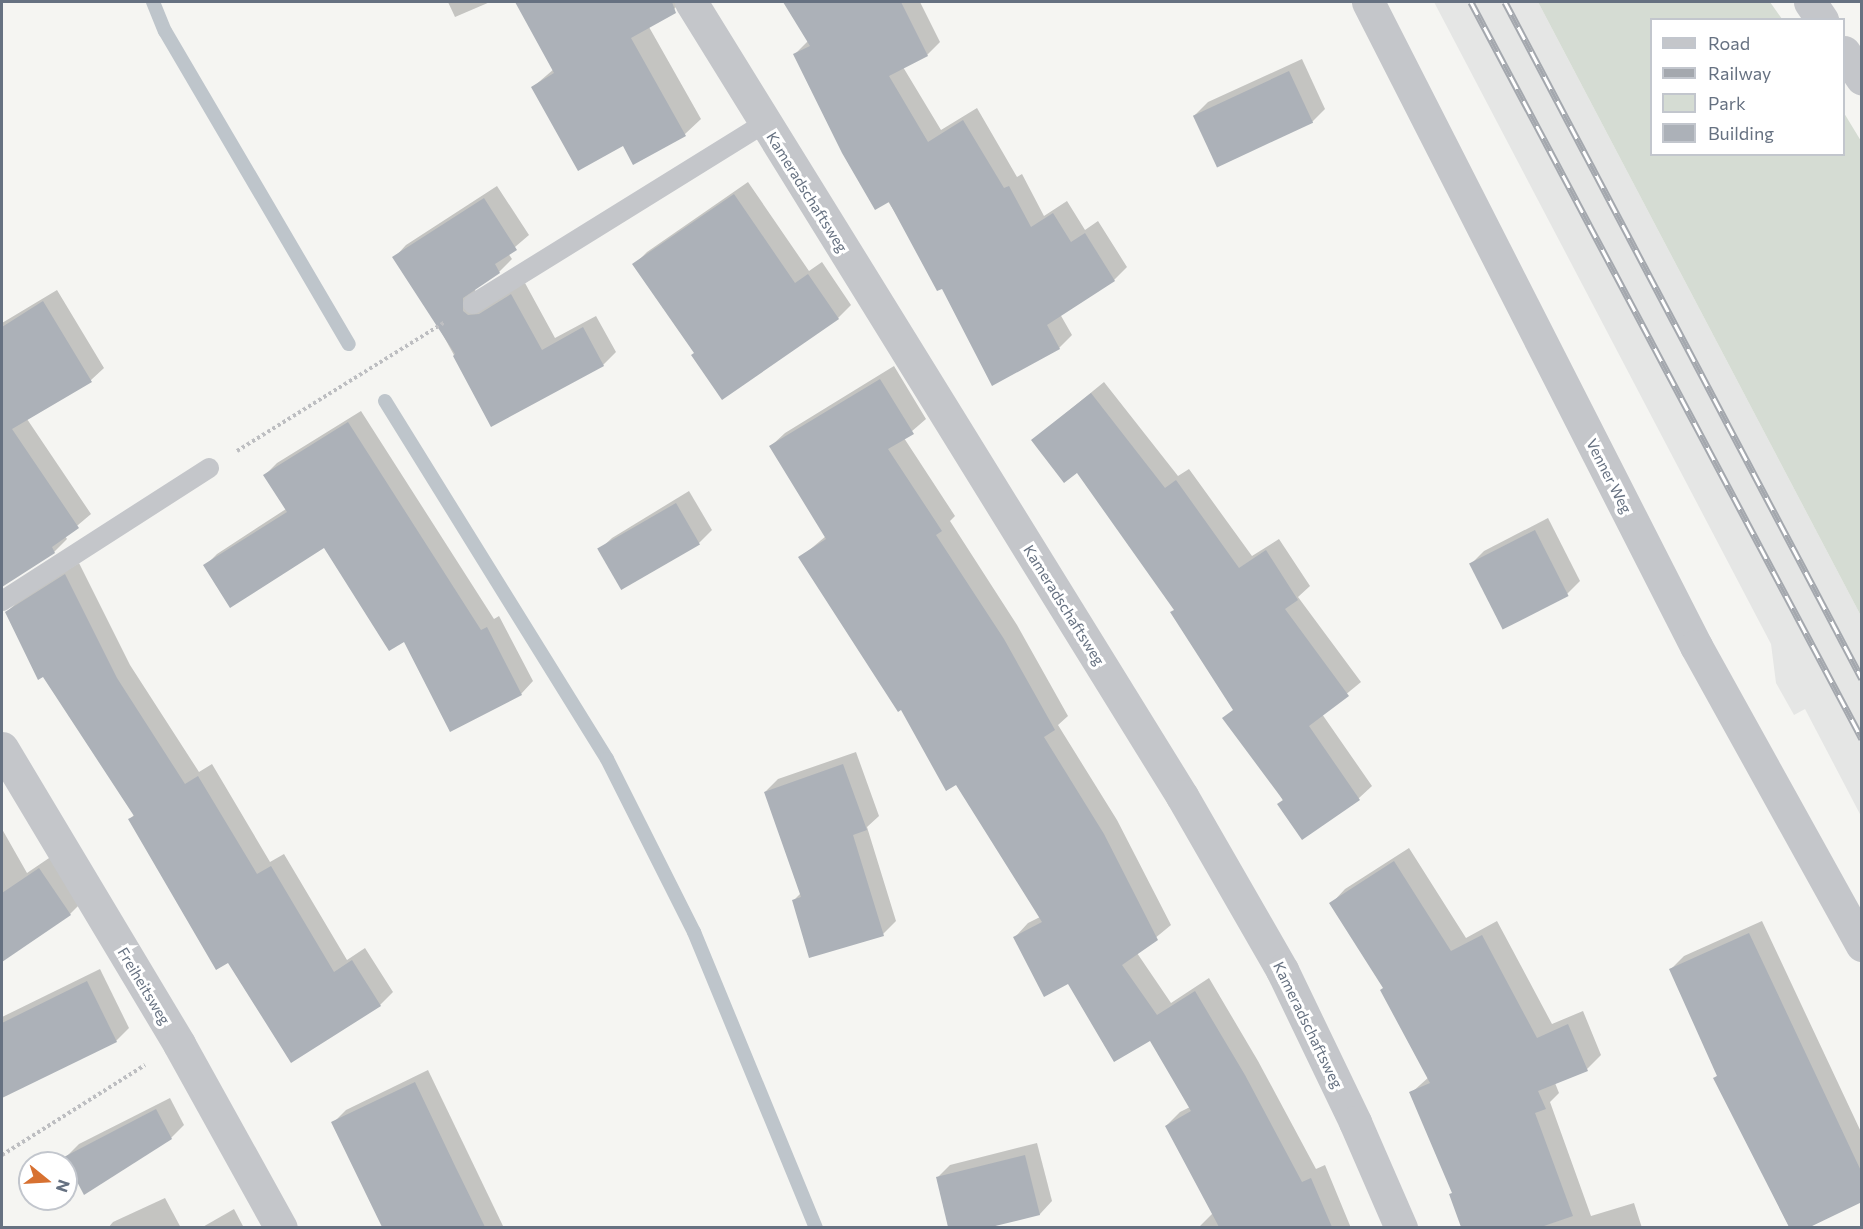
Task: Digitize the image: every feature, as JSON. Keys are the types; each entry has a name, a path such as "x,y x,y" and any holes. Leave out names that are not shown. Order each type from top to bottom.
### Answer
{"street":[{"name":"Kameradschaftsweg","path":"691,2 1182,796 1282,970 1355,1122 1401,1227"},
{"name":"Venner Weg","path":"1368,2 1696,646 1862,945"},
{"path":"1810,2 1821,18"},
{"path":"1845,54 1862,79"},
{"name":"Freiheitsweg","path":"2,748 178,1044 281,1227"}],"lane":[{"path":"473,304 765,123"},
{"path":"2,601 209,468"}],"path":[{"path":"209,468 473,304"},
{"path":"2,1155 178,1044"}],"shaded area":[{"path":"1434,2 1538,2 1861,616 1861,816 1805,709 1794,715 1776,683 1771,644"}],"green space":[{"path":"1538,2 1770,2 1781,18 1650,18 1650,156 1845,156 1845,115 1861,141 1861,616"}],"building":[{"path":"515,2 672,2 676,13 631,38 686,136 633,165 623,146 578,171 531,87 554,73"},
{"path":"783,2 901,2 928,56 889,76 928,142 963,120 1004,188 1009,186 1031,227 1053,213 1071,242 1085,233 1115,281 1047,325 1060,349 992,386 942,289 937,291 889,202 875,210 842,153 793,54 810,46"},
{"path":"1289,71 1313,123 1217,167 1193,116"},
{"path":"734,194 795,283 808,274 839,319 722,400 691,355 694,353 632,264"},
{"path":"484,198 517,250 495,264 500,273 463,298 463,311 468,315 479,314 511,294 542,350 583,327 604,366 491,427 453,356 455,354 392,257"},
{"path":"43,301 92,382 12,429 79,528 52,547 55,553 2,587 2,327"},
{"path":"880,379 914,434 888,449 942,531 936,535 1004,639 1055,730 1044,737 1104,834 1158,940 1122,965 1157,1015 1195,991 1245,1075 1302,1182 1311,1178 1332,1227 1219,1227 1165,1126 1191,1111 1150,1041 1114,1062 1068,984 1044,997 1013,937 1042,922 956,785 946,791 901,710 898,712 798,557 826,539 769,446"},
{"path":"1091,393 1165,488 1176,480 1239,568 1266,550 1298,600 1285,609 1349,696 1309,726 1360,800 1302,840 1277,804 1283,800 1222,718 1233,710 1170,612 1174,610 1077,473 1064,483 1031,440"},
{"path":"348,422 481,630 487,627 522,695 450,732 404,642 389,651 324,548 230,608 203,565 287,512 263,475"},
{"path":"676,503 700,545 621,590 597,548"},
{"path":"1535,530 1569,596 1503,630 1469,564"},
{"path":"65,574 117,678 185,784 198,776 257,874 271,866 334,972 352,960 381,1006 291,1063 228,963 216,970 128,819 134,816 43,677 38,680 5,612"},
{"path":"843,764 867,830 853,835 884,936 809,958 792,900 801,897 764,792"},
{"path":"1394,861 1451,951 1482,935 1537,1038 1568,1024 1588,1071 1538,1091 1546,1109 1535,1113 1573,1216 1541,1227 1461,1227 1449,1194 1452,1193 1409,1092 1430,1083 1380,990 1383,988 1329,903"},
{"path":"39,868 71,915 2,962 2,893"},
{"path":"1749,933 1862,1173 1862,1202 1810,1227 1789,1227 1713,1078 1717,1076 1669,969"},
{"path":"87,981 117,1042 2,1098 2,1023"},
{"path":"415,1082 485,1227 382,1227 331,1122"},
{"path":"156,1109 172,1139 84,1195 78,1184 78,1151 76,1151"},
{"path":"1025,1155 1040,1215 991,1227 948,1227 936,1177"}],"waterway":[{"path":"153,2 165,31 349,344"},
{"path":"385,401 607,759 694,932 816,1228"}],"railway":[{"path":"1471,2 1862,739"},
{"path":"1505,2 1862,679"}]}
